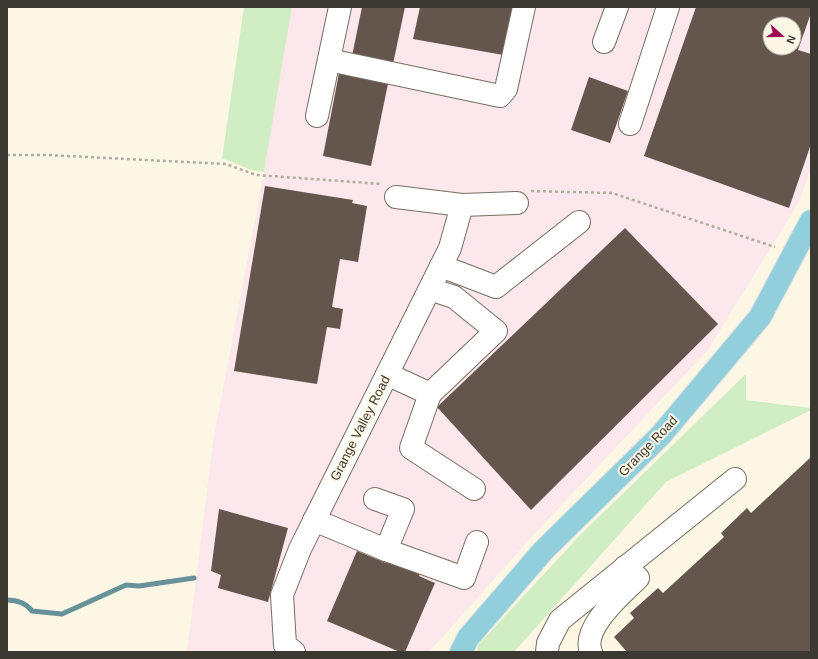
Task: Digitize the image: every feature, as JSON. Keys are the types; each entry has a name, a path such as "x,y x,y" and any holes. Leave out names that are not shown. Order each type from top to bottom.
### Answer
{"main road":[{"name":"Grange Road","path":"461,652 468,638 543,551 661,435 760,317 811,221"}],"street":[{"path":"318,116 340,7"},
{"path":"329,60 500,96 506,89 524,7"},
{"path":"604,42 617,7"},
{"path":"630,124 668,7"},
{"path":"396,197 462,205 517,203"},
{"name":"Grange Valley Road","path":"294,652 285,645 282,595 300,549 314,520 446,257 462,205"},
{"path":"446,257 496,287 579,222"},
{"path":"430,289 454,297 496,331 430,394 411,448 474,489"},
{"path":"387,374 430,394"},
{"path":"545,649 560,620 735,478"},
{"path":"375,499 403,509 386,550"},
{"path":"314,520 386,550 464,578 477,542"},
{"path":"591,652 588,646 594,626 638,578 625,567"}],"shaded area":[{"path":"292,7 811,7 811,168 799,202 707,351 536,532 429,652 187,652 213,442 264,172"}],"green space":[{"path":"244,7 292,7 264,172 248,169 222,159"},
{"path":"746,374 746,400 811,408 811,410 666,482 514,652 477,652 478,645 581,534"}],"building":[{"path":"362,7 405,7 393,64 352,56"},
{"path":"420,7 518,7 509,56 413,39"},
{"path":"696,7 811,7 811,13 802,39 802,16 762,16 762,56 802,56 802,51 811,54 811,144 789,208 644,156"},
{"path":"340,68 389,79 371,166 323,156"},
{"path":"589,77 628,91 610,143 571,130"},
{"path":"265,186 353,200 352,203 367,206 358,262 340,259 332,307 343,309 340,329 327,327 317,384 234,371"},
{"path":"625,228 718,324 531,510 437,407"},
{"path":"811,457 811,652 627,652 614,637 634,618 630,613 658,588 663,593 724,537 721,533 747,508 751,513"},
{"path":"219,509 288,528 268,602 218,588 221,575 211,571"},
{"path":"357,551 386,563 390,555 422,569 419,576 435,583 405,652 400,652 327,621"}],"waterway":[{"path":"7,600 21,602 32,611 62,614 126,585 139,586 194,578"}]}
